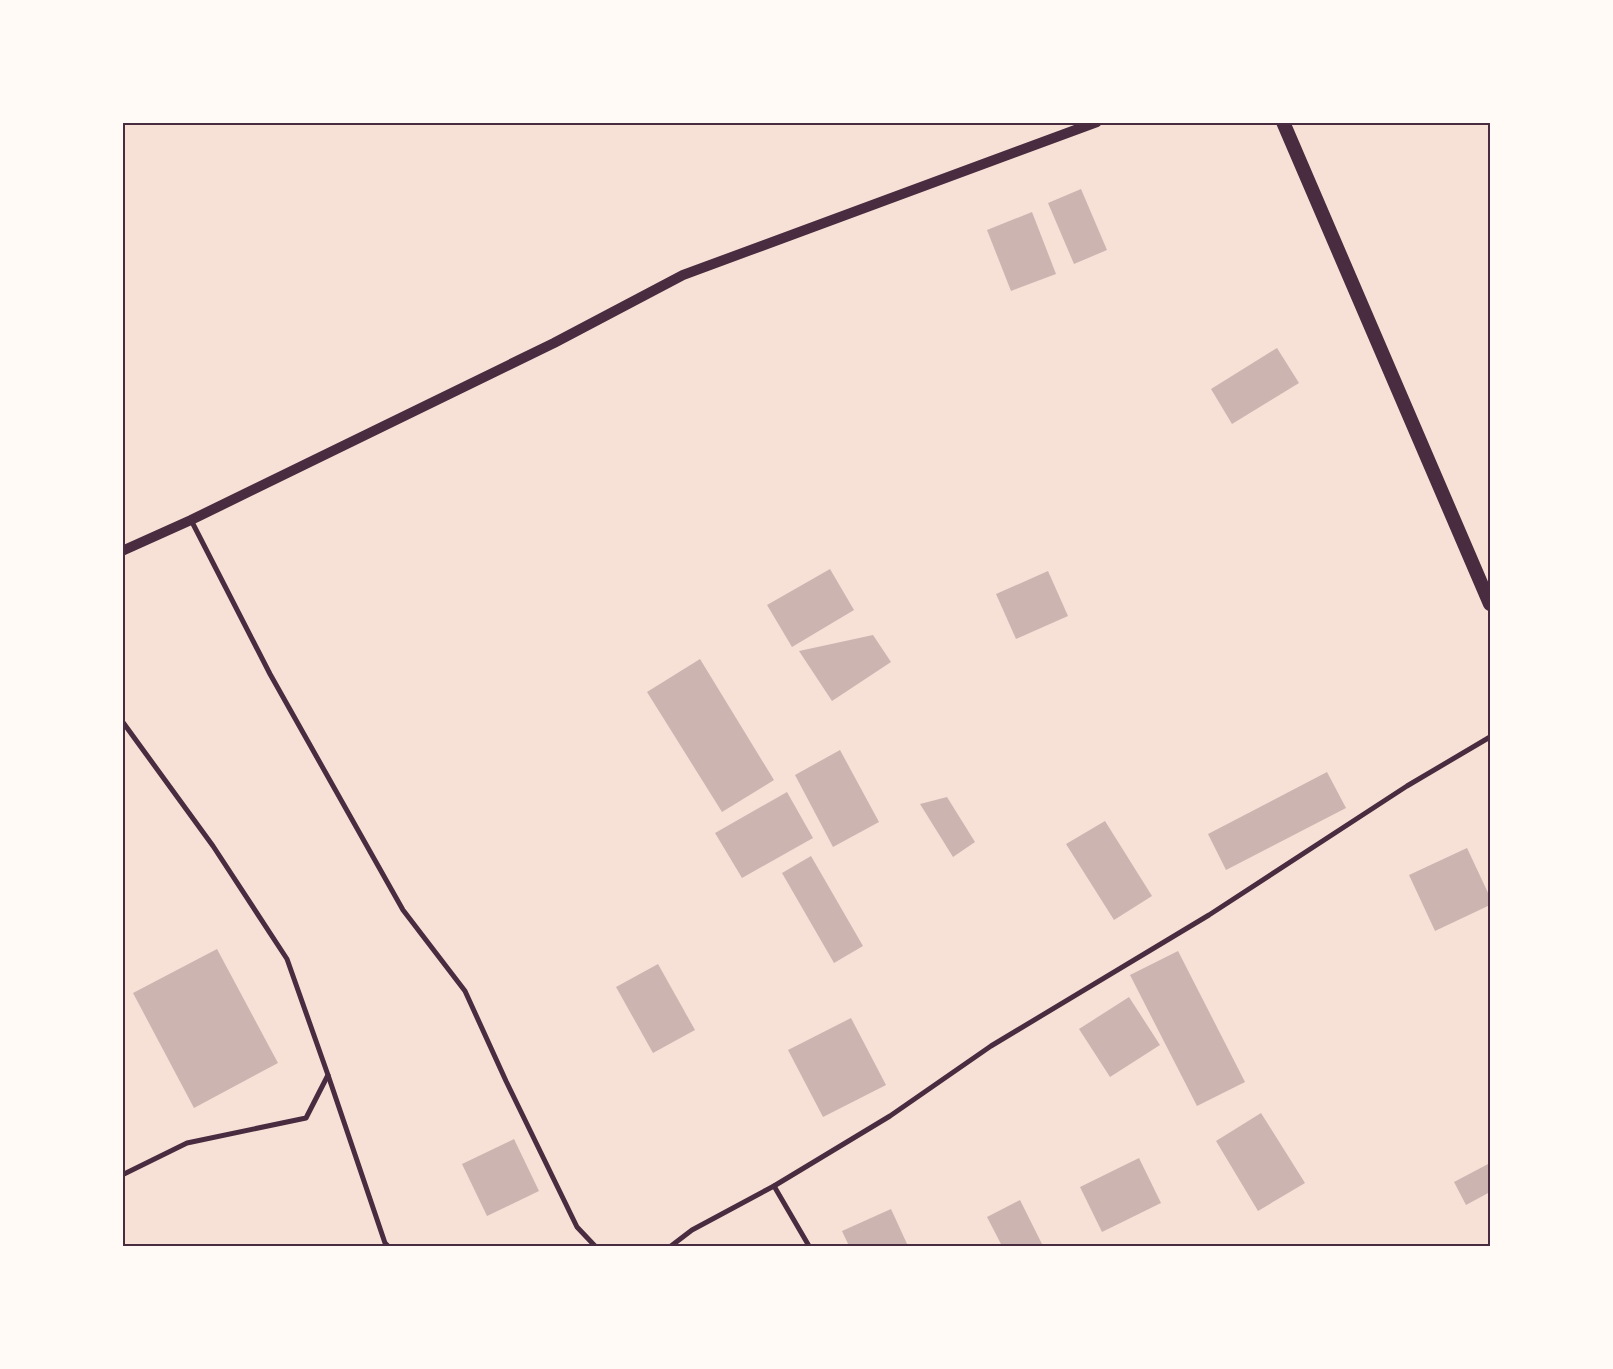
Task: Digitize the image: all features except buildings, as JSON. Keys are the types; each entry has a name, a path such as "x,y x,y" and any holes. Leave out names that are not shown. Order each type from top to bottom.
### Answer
{"highway":[{"path":"1283,122 1490,604"}],"main road":[{"path":"122,551 191,520 554,343 683,275 1097,122"}],"street":[{"path":"191,520 270,674 403,910 465,991 506,1081 577,1227 595,1246"},
{"path":"122,721 213,846 287,958 385,1243 388,1246"},
{"path":"671,1246 692,1230 774,1186 890,1116 991,1046 1209,915 1406,786 1490,737"},
{"path":"122,1175 187,1143 306,1118 328,1075"},
{"path":"774,1186 809,1246"}]}
